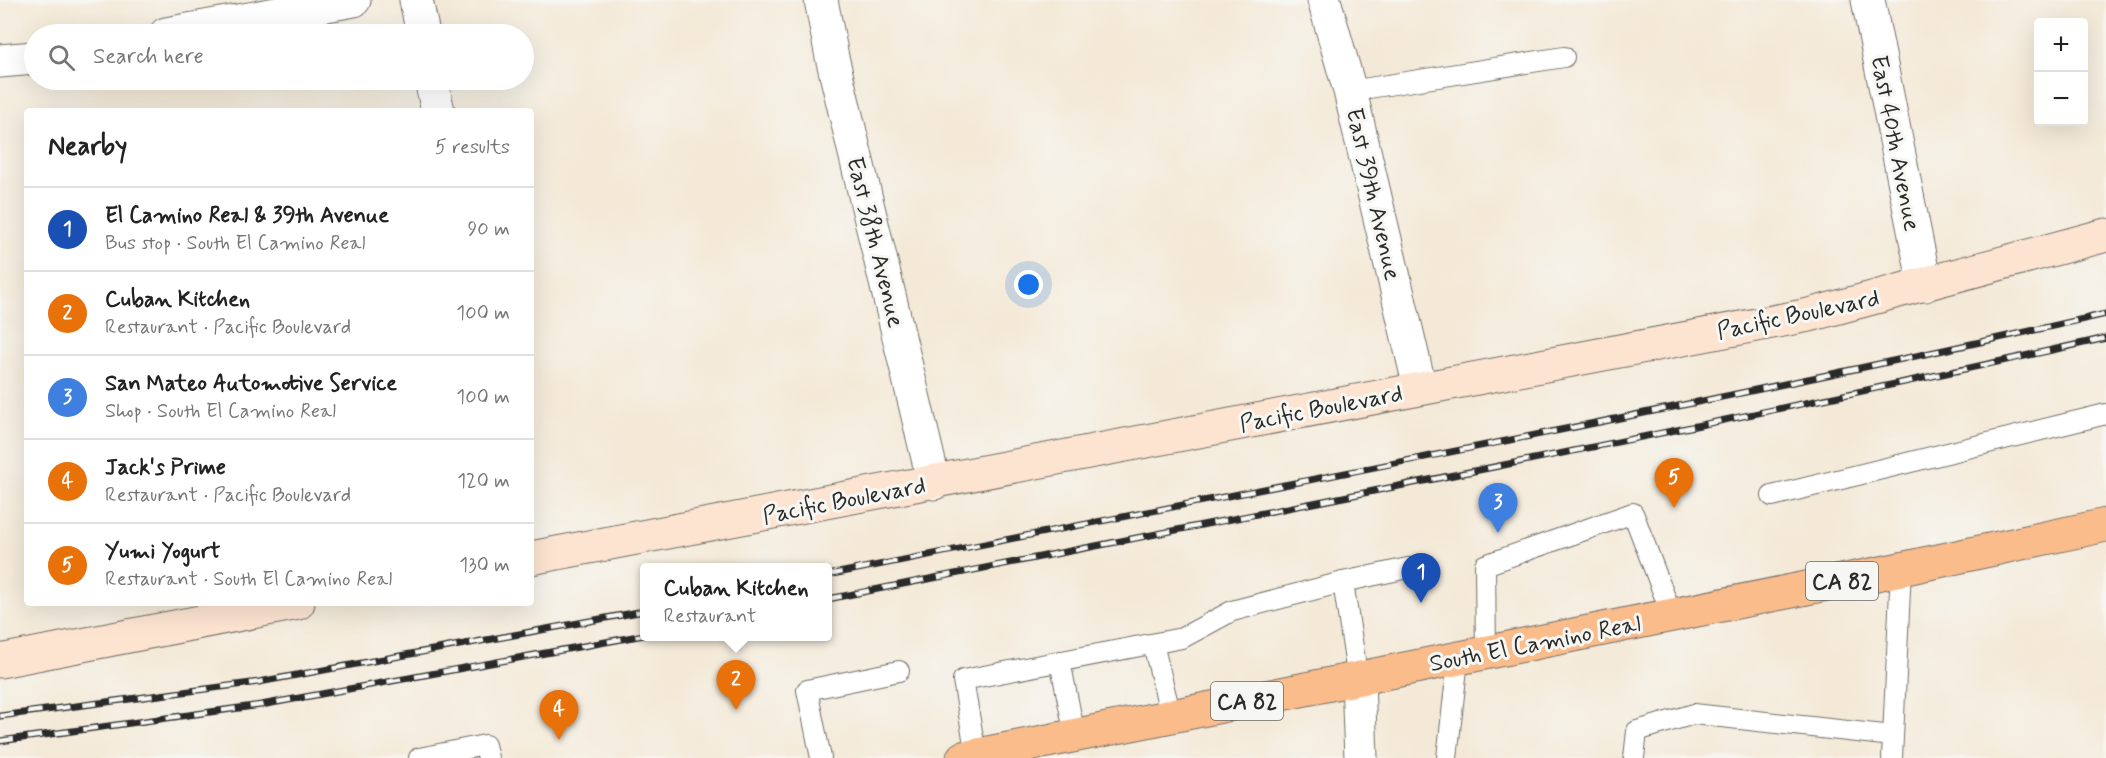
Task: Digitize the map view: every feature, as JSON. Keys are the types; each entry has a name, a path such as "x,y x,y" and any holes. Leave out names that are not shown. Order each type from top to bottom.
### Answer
{"main road":[{"name":"South El Camino Real","path":"970,757 1672,616 2106,525"}],"street":[{"path":"221,24 354,0"},
{"path":"416,0 421,24"},
{"name":"East 38th Avenue","path":"820,0 934,483"},
{"name":"East 39th Avenue","path":"1324,0 1350,91 1420,388"},
{"name":"East 40th Avenue","path":"1868,0 1925,285"},
{"path":"0,61 24,59"},
{"path":"434,90 437,108"},
{"name":"Pacific Boulevard","path":"534,557 1809,315 2106,235"},
{"path":"0,660 282,606"},
{"path":"1358,680 1361,758"}],"lane":[{"path":"1350,91 1564,57"},
{"path":"1772,496 2106,414"},
{"path":"1447,758 1472,656 1485,565 1633,513 1672,616"},
{"path":"970,757 963,680 1182,638 1232,611 1343,582 1408,568"},
{"path":"1892,758 1901,569"},
{"path":"1343,582 1358,680"},
{"path":"1152,644 1171,716"},
{"path":"1060,662 1075,736"},
{"path":"821,758 807,690 899,671"},
{"path":"1634,758 1637,731 1694,714 1893,736"},
{"path":"418,758 484,745 488,758"}],"railway":[{"path":"832,574 1628,416 2106,314"},
{"path":"832,598 1628,440 2106,338"},
{"path":"0,716 259,682 640,612"},
{"path":"0,741 261,705 640,636"}],"place":[{"name":"Yumi Yogurt","path":"1674,508"},
{"name":"San Mateo Automotive Service","path":"1498,533"},
{"name":"El Camino Real & 39th Avenue","path":"1421,603"},
{"name":"Cuban Kitchen","path":"736,710"},
{"name":"Jack's Prime","path":"559,740"}]}
